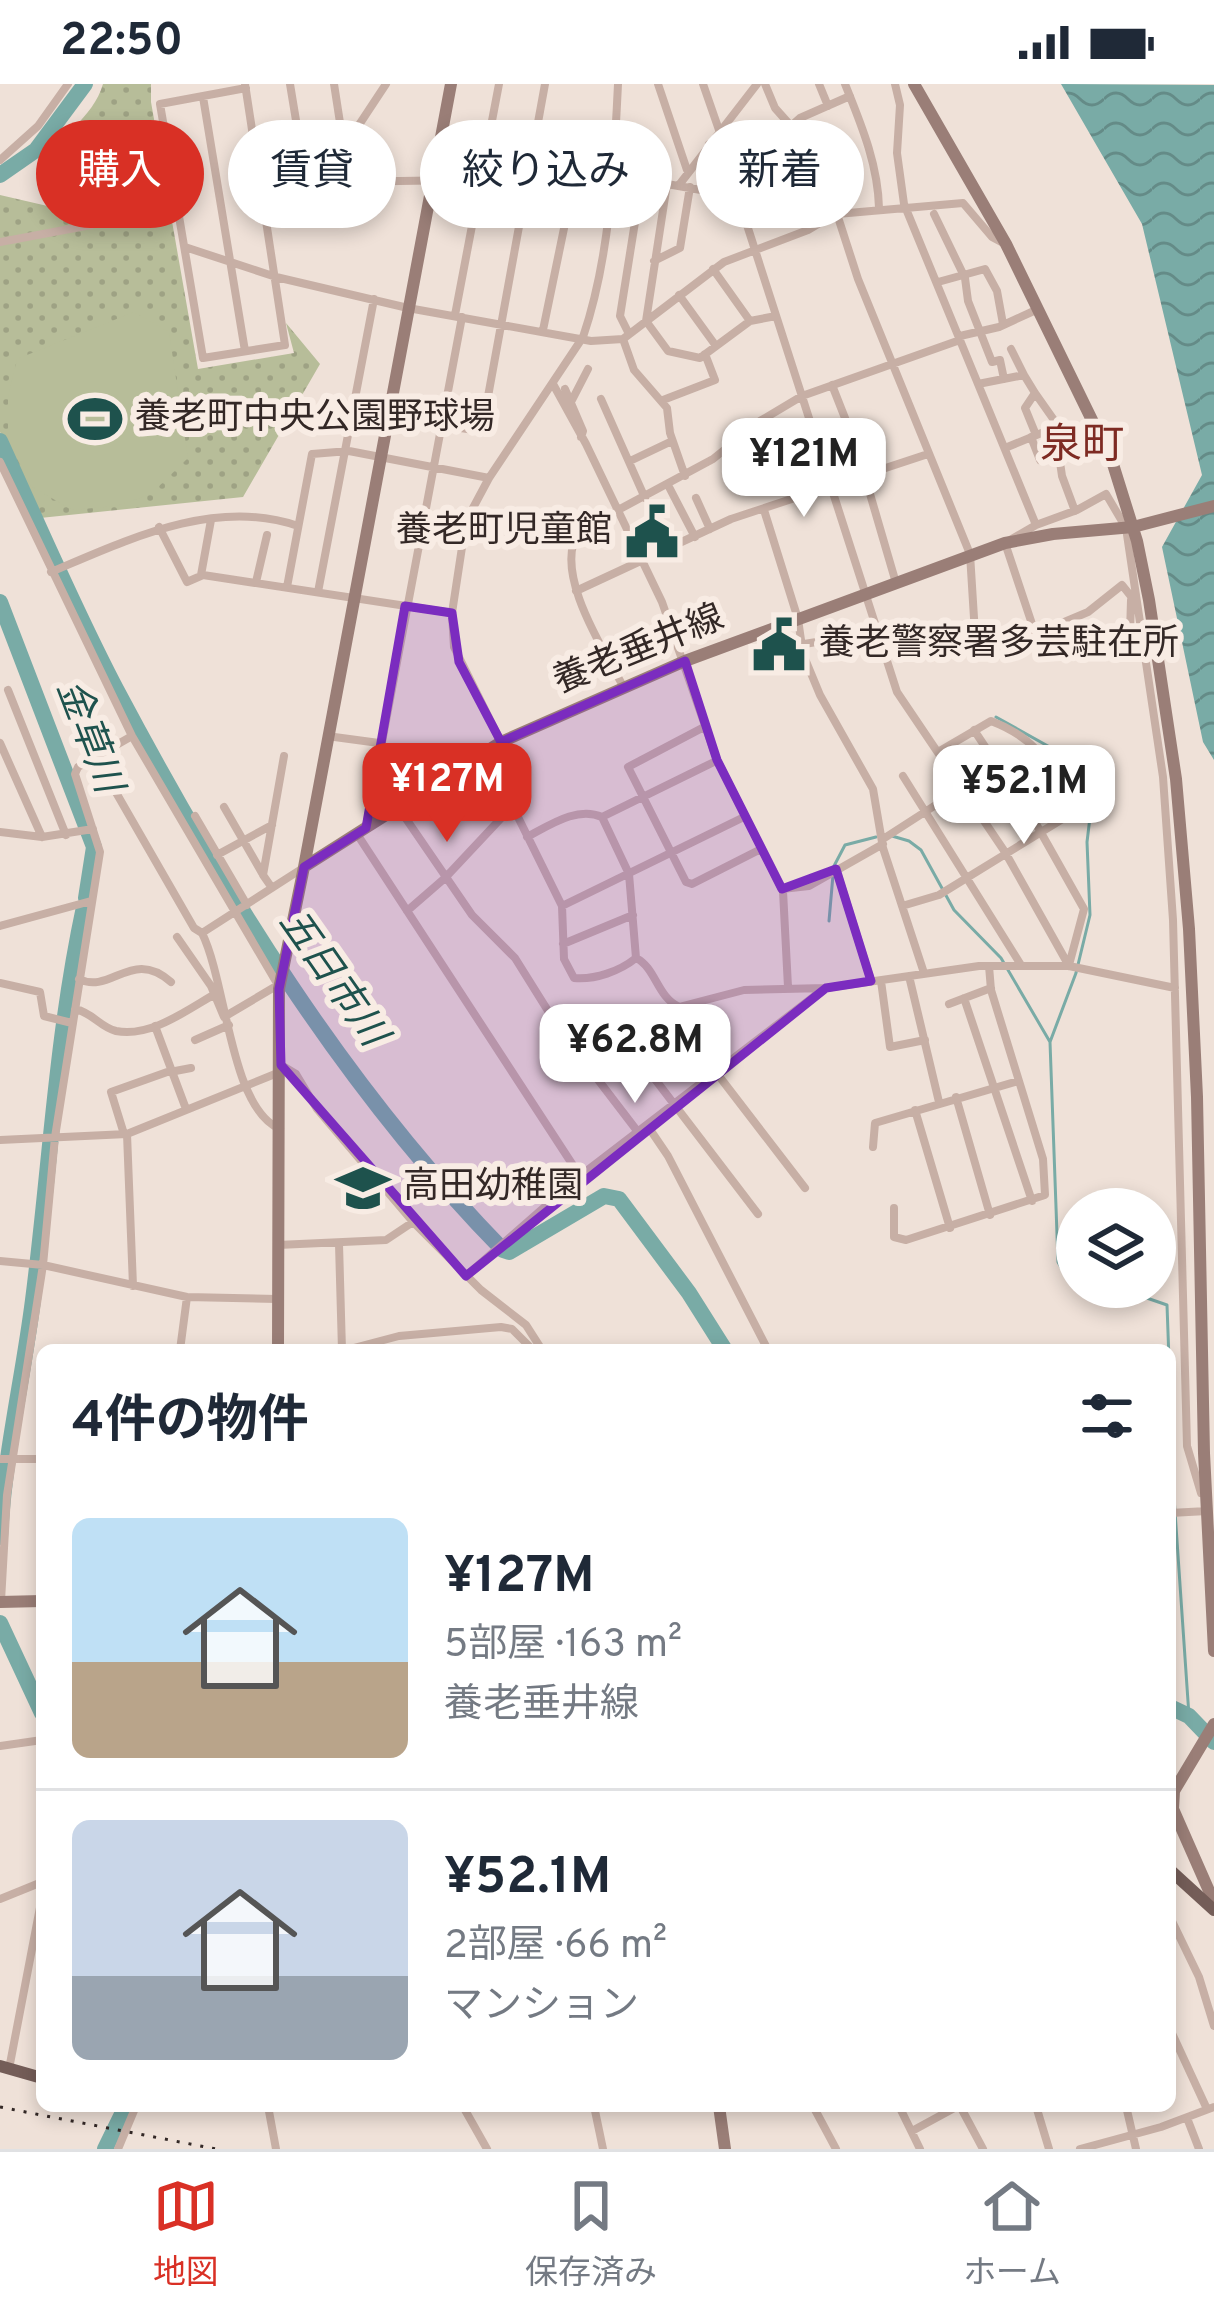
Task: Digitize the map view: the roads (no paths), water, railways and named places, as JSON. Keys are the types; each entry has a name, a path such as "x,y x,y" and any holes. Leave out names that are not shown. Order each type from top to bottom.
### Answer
{"main road":[{"path":"1176,1875 1214,1906"},
{"path":"4,2068 36,2076"}],"street":[{"path":"0,160 38,126 68,84"},
{"path":"290,84 296,120"},
{"path":"334,84 340,120"},
{"path":"444,120 451,84"},
{"path":"492,120 499,84"},
{"path":"538,120 545,84"},
{"path":"616,120 618,84"},
{"path":"658,84 687,170"},
{"path":"703,84 716,120"},
{"path":"819,84 828,106"},
{"path":"845,84 866,137 879,188 879,208"},
{"path":"896,84 900,105 897,153 907,211 1036,525"},
{"path":"914,84 1006,244 1112,461 1162,672 1186,893 1195,1033 1214,1651"},
{"path":"251,120 245,86 160,104 203,358 285,345 268,228"},
{"path":"727,120 755,86 786,120"},
{"path":"361,120 381,88"},
{"path":"802,120 850,96"},
{"path":"203,97 245,352"},
{"path":"679,185 696,159"},
{"path":"672,184 696,188"},
{"path":"654,261 680,248 690,187"},
{"path":"864,210 907,211 963,203 992,237 1006,244"},
{"path":"934,214 962,274 992,362 1000,360 1004,379"},
{"path":"0,242 75,228"},
{"path":"278,1344 279,984 424,228"},
{"path":"473,228 441,425 361,831 406,911 580,1176"},
{"path":"441,425 474,430 485,413 518,228"},
{"path":"543,330 564,228"},
{"path":"406,911 445,878 519,799 501,742 459,662 452,613 466,521 489,478 583,337 605,228"},
{"path":"634,228 620,316 634,370 663,400 685,476"},
{"path":"659,228 646,321 668,351 700,358 750,321 776,316"},
{"path":"748,228 898,692 1005,853 1069,966"},
{"path":"184,247 275,277 407,308 591,341 626,336 712,269 811,228"},
{"path":"839,228 970,554 975,634"},
{"path":"712,269 750,321"},
{"path":"938,282 985,269 997,291 1003,324"},
{"path":"680,296 716,346"},
{"path":"318,592 374,299"},
{"path":"623,686 576,591 572,540 579,531 685,476 802,396 1036,310"},
{"path":"1011,349 1056,427 1062,476 1075,511"},
{"path":"663,400 715,380 705,355"},
{"path":"571,404 588,369"},
{"path":"978,384 1024,375"},
{"path":"553,383 641,560 685,661 717,760 782,889 788,987"},
{"path":"832,385 896,583"},
{"path":"565,389 583,431 581,437"},
{"path":"1035,393 1024,408 1040,460"},
{"path":"602,399 645,498"},
{"path":"1005,448 1056,427"},
{"path":"629,461 672,441"},
{"path":"287,587 312,454 380,455 489,478"},
{"path":"576,591 710,529 928,454"},
{"path":"0,462 132,736 233,914 279,984"},
{"path":"668,485 694,537"},
{"path":"1034,630 1005,543 1106,494 1130,528 1133,600 1162,776 1175,988 1187,1446 1207,1510"},
{"path":"696,498 710,529"},
{"name":"養老垂井線","path":"304,867 501,742 685,661 1005,543 1130,528 1214,506"},
{"path":"764,510 798,619 803,654 820,695 873,789 883,842 923,973"},
{"path":"51,572 159,527 268,515 298,526"},
{"path":"201,575 211,520"},
{"path":"159,527 187,582 201,575 452,613"},
{"path":"256,582 267,535"},
{"path":"804,644 923,626 1002,635 1034,630 1066,623 1122,584 1133,600 1130,633 1136,658"},
{"path":"8,689 66,835"},
{"path":"902,906 939,895 1078,811 1031,739 991,721 938,752"},
{"path":"706,726 628,767 686,882 692,884 761,849"},
{"path":"974,730 1084,909 1069,966"},
{"path":"36,1601 1,1602 7,1495 43,1265 68,1023 75,1010 100,852 89,830 75,774 78,766 132,736"},
{"path":"328,736 380,743"},
{"path":"0,743 42,837"},
{"path":"263,875 284,756"},
{"path":"95,757 194,928 202,933 244,1086 251,1101 280,1129"},
{"path":"602,817 717,760"},
{"path":"903,776 1022,966"},
{"path":"782,889 809,886 962,788"},
{"path":"224,807 272,889"},
{"path":"398,807 472,915 515,958 638,1132"},
{"path":"514,809 562,906 564,959 574,979 588,980 636,958"},
{"path":"527,836 572,815 591,812 602,817 629,874 636,958"},
{"path":"195,816 247,905"},
{"path":"562,906 744,817"},
{"path":"217,855 272,825"},
{"path":"0,832 42,837 89,830"},
{"path":"202,933 304,867"},
{"path":"836,869 876,981 890,1047 925,1040"},
{"path":"0,926 92,901"},
{"path":"563,944 633,915"},
{"path":"177,937 228,1021"},
{"path":"636,958 644,961 668,1002 679,1007 744,990 826,988 989,966 1069,966 1175,988"},
{"path":"894,1208 894,1237 906,1240 1045,1195 1043,1159 991,988 989,966"},
{"path":"79,980 92,984 141,968 156,970 171,982"},
{"path":"909,976 939,1102"},
{"path":"0,983 40,992 44,1016 68,1023"},
{"path":"195,1040 279,984"},
{"path":"466,1276 580,1176 826,988"},
{"path":"949,1004 991,988"},
{"path":"75,1010 91,1012 110,1030 124,1032 154,1026 215,994"},
{"path":"964,998 1032,1201"},
{"path":"679,1007 689,1037 805,1188"},
{"path":"154,1026 186,1109"},
{"path":"585,1062 622,1036 758,1214"},
{"path":"133,1286 125,1134 111,1092 190,1068"},
{"path":"0,1140 125,1134 281,1069"},
{"path":"281,1069 305,1084 316,1109 413,1222 466,1276 526,1325 538,1344"},
{"path":"873,1148 875,1123 1018,1081"},
{"path":"956,1097 990,1215"},
{"path":"915,1110 950,1228"},
{"path":"647,1125 668,1156 765,1344"},
{"path":"278,1245 386,1240 413,1222"},
{"path":"339,1244 344,1344"},
{"path":"0,1261 43,1265 187,1298 278,1299"},
{"path":"181,1344 187,1298"},
{"path":"368,1344 399,1336 501,1328 512,1329 527,1344"},
{"path":"0,1459 36,1459"},
{"path":"1176,1513 1207,1510"},
{"path":"1176,1784 1214,1724"},
{"path":"0,1746 36,1740"},
{"path":"1176,1819 1214,1906"},
{"path":"0,1899 36,1886"},
{"path":"4,2068 36,1924"},
{"path":"1176,1929 1199,1977 1214,2026"},
{"path":"1081,2149 1211,2108 1176,2041"},
{"path":"118,2149 133,2112"},
{"path":"269,2112 276,2149"},
{"path":"466,2112 488,2149"},
{"path":"595,2112 603,2149"},
{"path":"720,2112 725,2149"},
{"path":"816,2112 836,2149"},
{"path":"902,2112 920,2149"},
{"path":"911,2131 947,2112"},
{"path":"962,2112 983,2149"},
{"path":"1038,2112 1049,2149"},
{"path":"1128,2112 1136,2149"},
{"path":"1187,2118 1199,2149"}],"water":[{"path":"1061,84 1214,85 1214,760 1203,742 1162,547 1202,475 1142,224"}],"waterway":[{"name":"五日市川","path":"0,175 36,150 85,84"},
{"name":"五日市川","path":"0,441 101,659 199,838 290,984 390,1122 503,1250 509,1252 604,1196 619,1199 721,1344"},
{"name":"金草川","path":"0,602 94,847 86,898"},
{"path":"996,717 1055,750 1079,779 1091,809 1087,842 1090,915 1076,973 1050,1042 1056,1207"},
{"path":"892,836 921,850 954,910 1001,958 1050,1042"},
{"path":"834,866 845,845 876,837"},
{"path":"829,921 833,875"},
{"name":"金草川","path":"0,1537 60,1054 84,907"},
{"path":"1167,1308 1168,1344"},
{"path":"1176,1526 1189,1716"},
{"name":"金草川","path":"0,1623 36,1700"},
{"name":"五日市川","path":"1176,1710 1189,1716 1214,1742"},
{"name":"金草川","path":"105,2149 123,2112"}],"railway":[{"path":"0,2107 216,2149"}],"place":[{"name":"養老町中央公園野球場","path":"95,419"},
{"name":"養老町児童館","path":"652,532"},
{"name":"養老警察署多芸駐在所","path":"779,645"},
{"name":"高田幼稚園","path":"363,1188"}],"district":[{"name":"泉町","path":"1082,447"}]}
